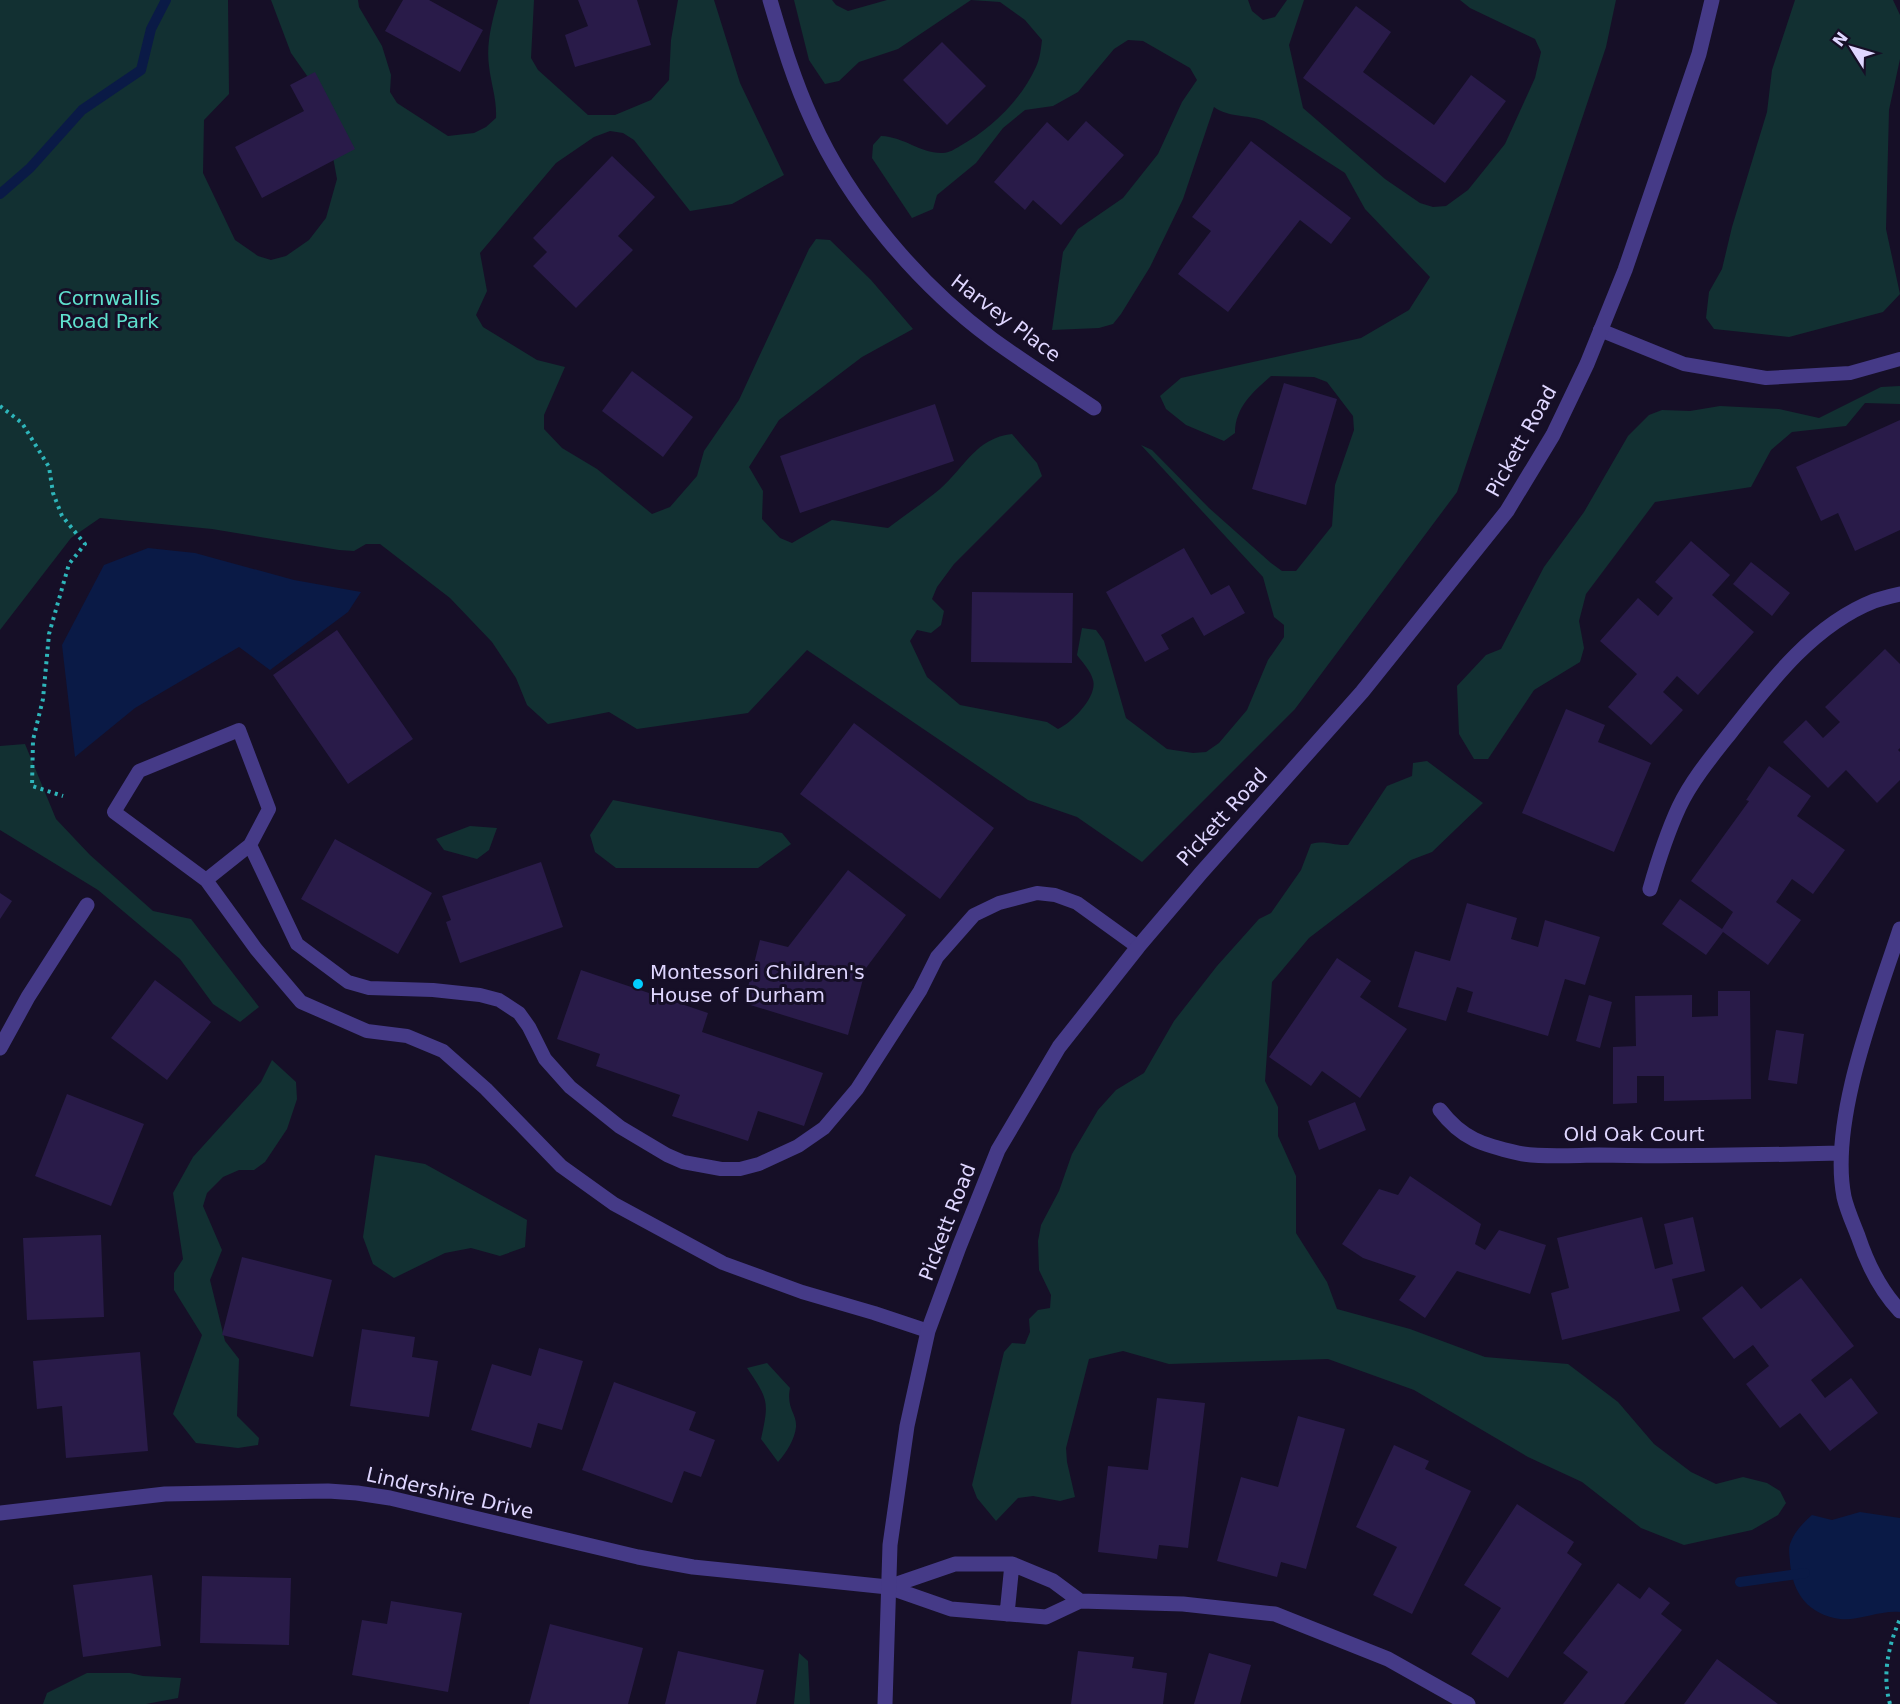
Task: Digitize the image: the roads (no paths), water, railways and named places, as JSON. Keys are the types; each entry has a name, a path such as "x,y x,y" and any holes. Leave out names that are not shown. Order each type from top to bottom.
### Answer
{"street":[{"name":"Harvey Place","path":"770,0 786,56 813,122 847,184 889,241 937,293 991,338 1094,408"},
{"name":"Pickett Road","path":"885,1704 890,1545 907,1426 928,1332 958,1247 998,1150 1059,1047 1138,947 1362,692 1507,511 1552,435 1587,364 1625,270 1699,54 1712,0"},
{"path":"1650,889 1679,806 1700,772 1761,694 1802,648 1835,622 1873,601 1900,594"},
{"path":"0,1048 28,997 87,905"},
{"path":"1900,929 1852,1083 1841,1153 1844,1197 1863,1250 1875,1277 1900,1311"},
{"name":"Old Oak Court","path":"1440,1110 1450,1123 1466,1136 1521,1154 1645,1156 1841,1153"},
{"name":"Lindershire Drive","path":"0,1513 165,1494 357,1492 638,1557 693,1567 888,1587"},
{"path":"888,1587 955,1564 1012,1564 1053,1581 1080,1600"},
{"path":"1007,1614 1012,1564"},
{"path":"888,1587 951,1609 1046,1617 1080,1600 1183,1604 1275,1614 1388,1659 1468,1704"}],"lane":[{"path":"1600,330 1684,364 1766,378 1850,373 1900,359"},
{"path":"206,880 250,845 269,809 239,730 140,771 114,812 206,880 256,948 301,1002 367,1031 407,1036 443,1051 486,1089 561,1166 614,1204 723,1263 802,1292 928,1332"},
{"path":"250,845 297,944 348,982 369,988 443,991 480,995 499,1000 519,1013 530,1027 545,1059 570,1088 620,1127 683,1162 721,1169 740,1169 759,1164 798,1146 824,1128 857,1089 920,991 937,957 974,915 999,903 1037,894 1055,895 1077,903 1138,947"}],"water":[{"path":"148,548 195,553 294,580 361,592 348,612 270,670 239,647 135,708 75,757 62,645 104,565"},
{"path":"1860,1512 1900,1518 1900,1612 1840,1619 1819,1612 1804,1601 1792,1574 1789,1549 1796,1532 1812,1515 1832,1520"}],"waterway":[{"path":"0,194 30,168 82,110 141,70 151,29 166,0"},
{"path":"1740,1582 1805,1573"}],"place":[{"name":"Montessori Children's House of Durham","path":"638,984"}],"park label":[{"name":"Cornwallis Road Park","path":"109,310"}]}
